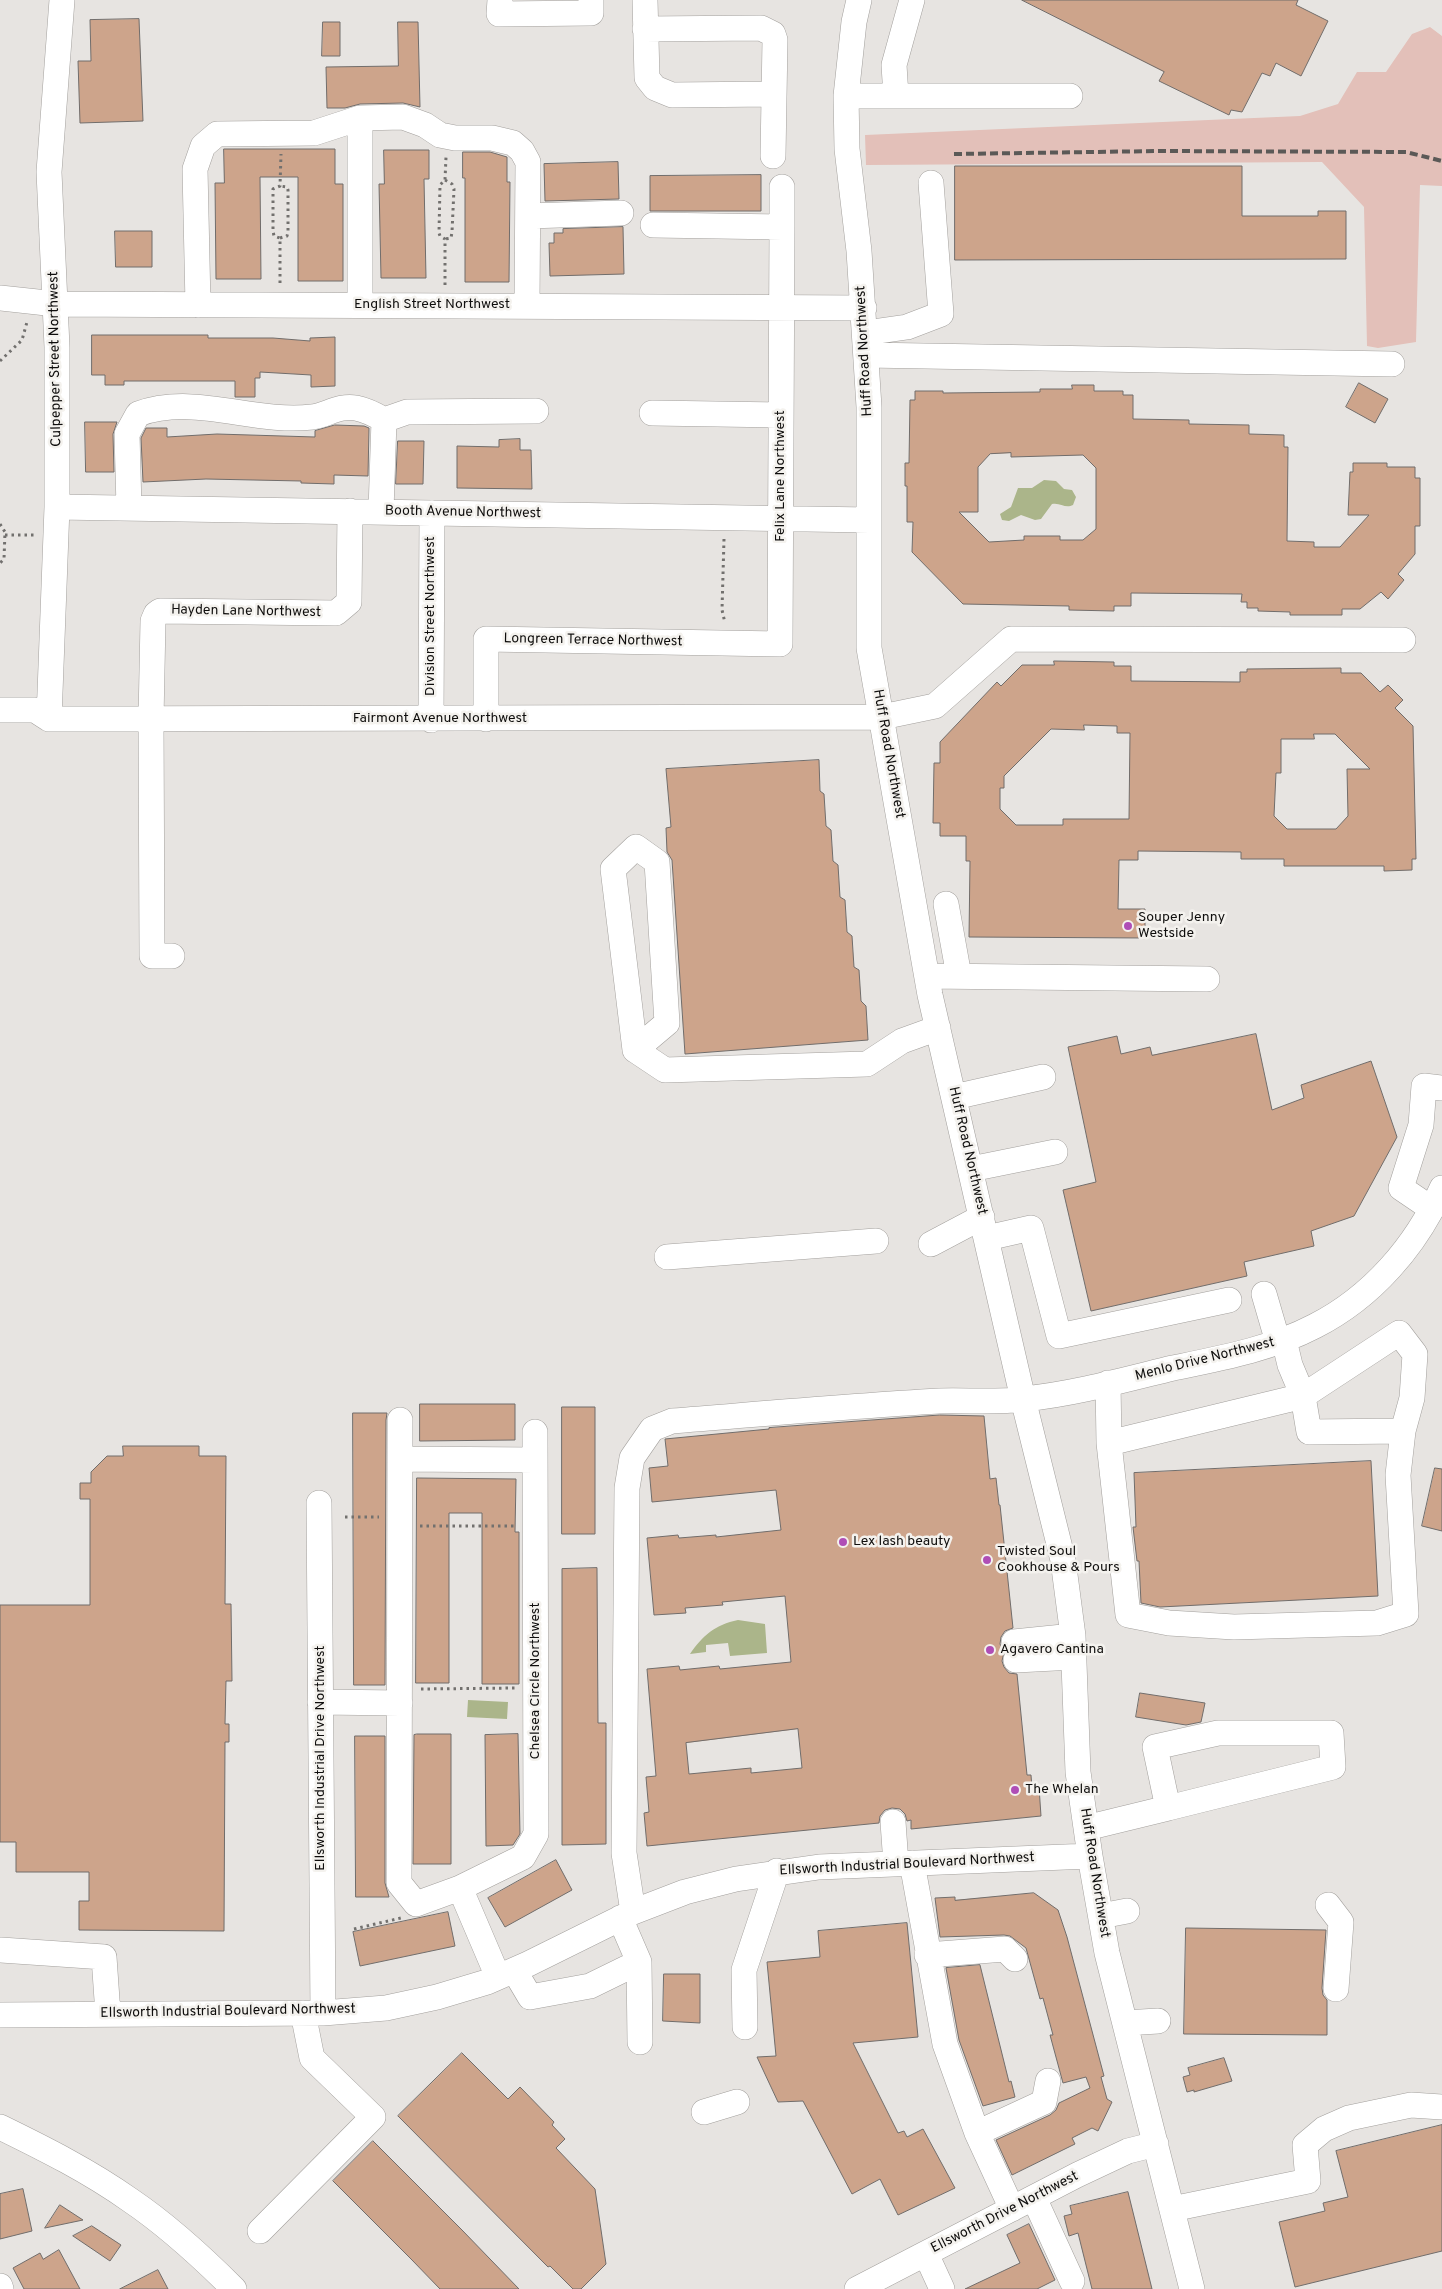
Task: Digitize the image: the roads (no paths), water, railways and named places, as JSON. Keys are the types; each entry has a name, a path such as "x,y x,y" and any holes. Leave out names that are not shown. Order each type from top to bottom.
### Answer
{"street":[{"name":"Culpepper Street Northwest","path":"49,719 58,507 44,303 49,172 62,0"},
{"path":"500,0 499,14 591,13 591,0"},
{"path":"644,0 647,78 655,88 672,96 773,94"},
{"name":"Huff Road Northwest","path":"859,0 854,22 846,96 847,149 864,308 869,407 869,648 927,976 938,1028 1023,1399 1063,1560 1074,1646 1078,1772 1101,1916 1118,1956 1125,2023 1192,2289"},
{"path":"896,96 894,65 912,0"},
{"path":"646,29 761,28 768,31 775,40 773,156"},
{"path":"846,96 1070,96"},
{"path":"198,305 195,169 203,146 217,134 314,133 360,118 403,117 446,137 492,138 513,143 522,151 528,162 527,306"},
{"path":"360,118 360,305"},
{"path":"865,344 941,314 931,183"},
{"name":"Felix Lane Northwest","path":"780,644 782,187"},
{"path":"528,216 621,213"},
{"path":"653,225 782,227"},
{"name":"English Street Northwest","path":"0,298 44,303 198,305 864,308"},
{"path":"865,344 1392,364"},
{"path":"128,508 127,434 138,414 152,408 213,408 260,417 313,417 335,409 356,408 384,420 407,412 536,411"},
{"path":"652,413 781,415"},
{"path":"381,511 384,420"},
{"name":"Booth Avenue Northwest","path":"58,507 869,520"},
{"name":"Hayden Lane Northwest","path":"150,719 153,622 156,614 160,611 336,613 348,602 350,511"},
{"name":"Division Street Northwest","path":"431,720 432,513"},
{"name":"Longreen Terrace Northwest","path":"486,719 486,639 780,644"},
{"name":"Fairmont Avenue Northwest","path":"0,710 34,710 49,719 882,718 935,706 1011,639 1403,640"},
{"path":"150,719 152,956 172,956"},
{"path":"636,847 657,862 667,1023 635,1050 613,868 636,847"},
{"path":"946,904 960,976"},
{"path":"624,954 662,944"},
{"path":"927,976 1207,979"},
{"path":"635,1050 666,1070 867,1064 902,1041 938,1028"},
{"path":"954,1097 1043,1077"},
{"path":"1437,1199 1401,1188 1421,1125 1424,1086 1442,1088"},
{"path":"971,1169 1055,1152"},
{"name":"Menlo Drive Northwest","path":"639,1962 626,1915 624,1853 627,1488 632,1458 652,1429 672,1421 940,1401 1023,1399 1108,1383 1247,1352 1281,1341 1316,1326 1347,1306 1375,1283 1415,1255 1437,1199"},
{"path":"931,1244 985,1228 1031,1228 1059,1336 1229,1300"},
{"path":"667,1257 876,1241"},
{"path":"1264,1294 1302,1396 1309,1432 1403,1431"},
{"path":"1108,1383 1109,1443 1128,1615 1169,1623 1234,1627 1377,1623 1406,1614 1398,1475 1403,1431 1412,1398 1415,1354 1399,1333 1302,1396 1109,1443"},
{"name":"Chelsea Circle Northwest","path":"400,1420 407,1696 399,1882 416,1904 460,1888 523,1857 536,1834 535,1432"},
{"path":"400,1459 535,1460"},
{"name":"Ellsworth Industrial Drive Northwest","path":"260,2231 373,2117 312,2058 320,1702 318,1503"},
{"path":"1015,1651 1074,1646"},
{"path":"320,1702 407,1696"},
{"path":"1086,1828 1168,1808 1333,1767 1331,1733 1218,1733 1155,1747 1168,1808"},
{"path":"893,1822 927,1955 945,2044 977,2132 1012,2209"},
{"name":"Ellsworth Industrial Boulevard Northwest","path":"0,2015 313,2013 386,2008 437,1997 506,1974 626,1915 685,1892 736,1879 819,1867 1090,1856"},
{"path":"745,2027 744,1970 777,1872"},
{"path":"460,1888 506,1974 530,1997 566,1992 590,1986 639,1962 640,2042"},
{"path":"1328,1905 1341,1922 1336,1989"},
{"path":"1101,1916 1128,1911"},
{"path":"927,1955 1005,1949 1015,1959"},
{"path":"1,1950 104,1957 108,2014"},
{"path":"554,1952 566,1992"},
{"path":"1125,2023 1158,2021"},
{"path":"977,2132 1044,2102 1048,2081"},
{"path":"704,2112 737,2102"},
{"path":"1172,2209 1308,2181 1305,2145 1324,2129 1349,2118 1411,2104 1442,2107"},
{"path":"0,2127 53,2152 130,2200 201,2256 227,2287"},
{"name":"Ellsworth Drive Northwest","path":"856,2289 1128,2151 1156,2144"},
{"path":"1034,2198 1072,2281"},
{"path":"926,2254 942,2289"}],"railway":[{"path":"954,154 1160,151 1406,152 1442,161"}],"place":[{"name":"Souper Jenny Westside","path":"1128,926"},
{"name":"Lex lash beauty","path":"843,1542"},
{"name":"Twisted Soul Cookhouse & Pours","path":"987,1560"},
{"name":"Agavero Cantina","path":"990,1650"},
{"name":"The Whelan","path":"1015,1790"}]}
